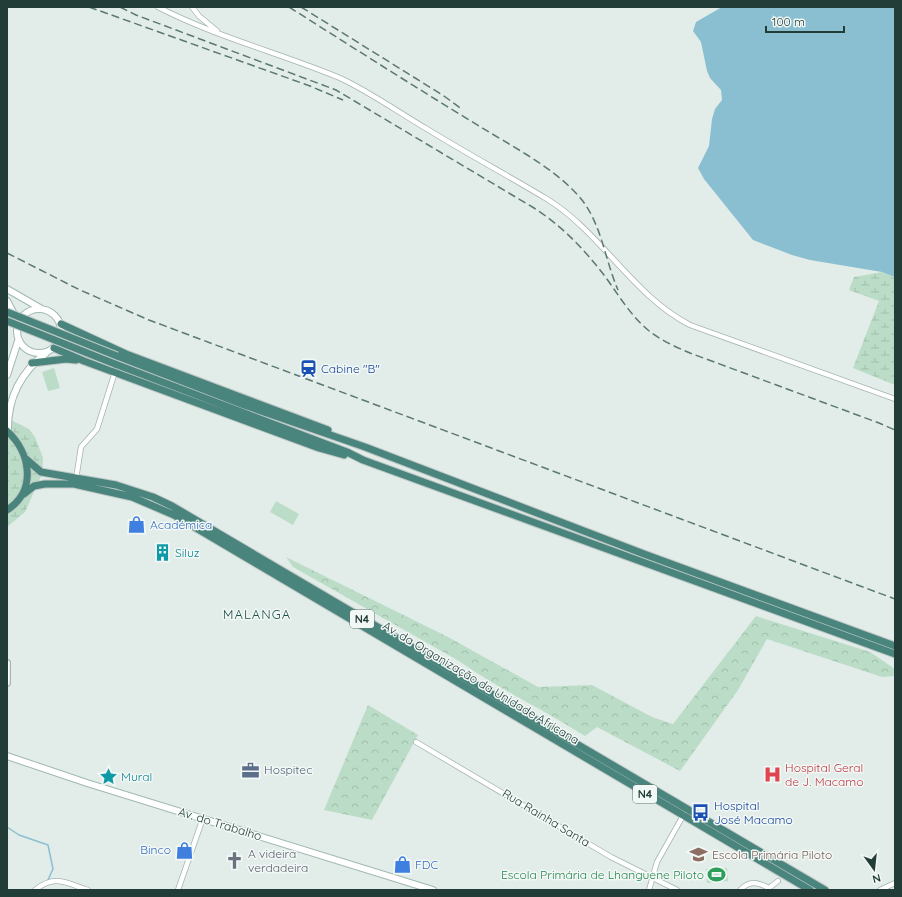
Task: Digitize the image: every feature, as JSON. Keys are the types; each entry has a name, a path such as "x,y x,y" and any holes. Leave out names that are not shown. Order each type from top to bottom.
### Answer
{"highway":[{"path":"7,312 116,360 363,460 895,654"},
{"path":"7,322 365,447 644,554 895,646"},
{"path":"61,324 126,354 300,418 365,447"},
{"path":"54,348 84,361 319,448 363,460"},
{"path":"32,363 66,359 84,361"},
{"path":"8,432 19,445 26,459 28,481 24,494"},
{"name":"Av. da Organização da Unidade Africana","path":"26,459 41,472 116,485 153,497 172,506 687,809"},
{"name":"Av. da Organização da Unidade Africana","path":"7,510 16,504 24,494 34,486 46,484 74,484 111,491 147,502 221,543 682,816 810,890"},
{"name":"N4","path":"687,809 825,890"}],"main road":[{"path":"7,289 42,309 56,315 61,324 60,340 54,348 32,363 19,383 9,410 8,432"},
{"path":"7,301 18,323 18,341 7,375"},
{"path":"18,323 28,312 42,309"},
{"path":"18,341 31,352 47,352"},
{"name":"Av. do Trabalho","path":"7,756 87,783 433,890"}],"street":[{"path":"158,7 196,25 340,79 367,92 545,198 573,217 652,300 666,312 683,322 701,330 895,399"},
{"path":"192,7 199,16 222,35"},
{"path":"76,479 81,447 97,429 115,372"},
{"path":"7,663 7,683"},
{"name":"Rua Rainha Santa","path":"416,742 611,857 677,890"},
{"path":"648,890 657,862 687,809"},
{"path":"178,890 203,818"},
{"path":"35,890 49,881 55,880 88,890"},
{"path":"740,890 746,883 757,882 769,888 778,881"},
{"path":"880,890 895,883"}],"green space":[{"path":"882,272 895,277 895,385 853,368 879,301 849,290 854,277"},
{"path":"54,368 60,388 48,391 42,372"},
{"path":"7,418 29,429 35,437 43,458 42,474 25,512 7,527"},
{"path":"276,501 299,514 293,525 270,512"},
{"path":"286,557 448,637 538,687 592,685 652,717 673,724 756,616 870,652 895,669 895,676 882,677 767,639 738,690 680,771 597,727 585,736 490,681 459,661 293,567"},
{"path":"368,705 418,735 372,820 324,810"},
{"name":"Escola Primária de Lhanguene Piloto","path":"727,868 728,881 707,883 706,869"}],"water":[{"path":"722,7 895,7 895,277 882,272 810,260 792,255 753,240 704,179 698,168 709,146 712,119 715,109 722,100 721,90 710,78 707,71 701,42 693,31 696,22"}],"waterway":[{"path":"7,827 19,835 48,845 53,869 47,882"}],"railway":[{"path":"89,7 310,86 343,100"},
{"path":"120,7 136,15 336,90 534,208 554,222 589,256 636,318 648,330 663,340 690,353 895,430"},
{"path":"289,7 431,97 534,159 560,178 582,200 589,210 599,232 618,290"},
{"path":"301,7 444,96 463,110"},
{"path":"7,253 80,290 149,320 895,599"}],"place":[{"name":"Cabine \"B\"","path":"308,369"},
{"name":"Académica","path":"137,525"},
{"name":"Siluz","path":"162,553"},
{"name":"Hospitec","path":"251,770"},
{"name":"Hospital Geral de J. Macamo","path":"772,775"},
{"name":"Mural","path":"108,777"},
{"name":"Hospital José Macamo","path":"701,813"},
{"name":"Binco","path":"184,850"},
{"name":"Escola Primária Piloto","path":"699,855"},
{"name":"A videira verdadeira","path":"235,861"},
{"name":"FDC","path":"402,865"},
{"name":"Escola Primária de Lhanguene Piloto","path":"717,875"}],"district":[{"name":"MALANGA","path":"257,614"}]}
